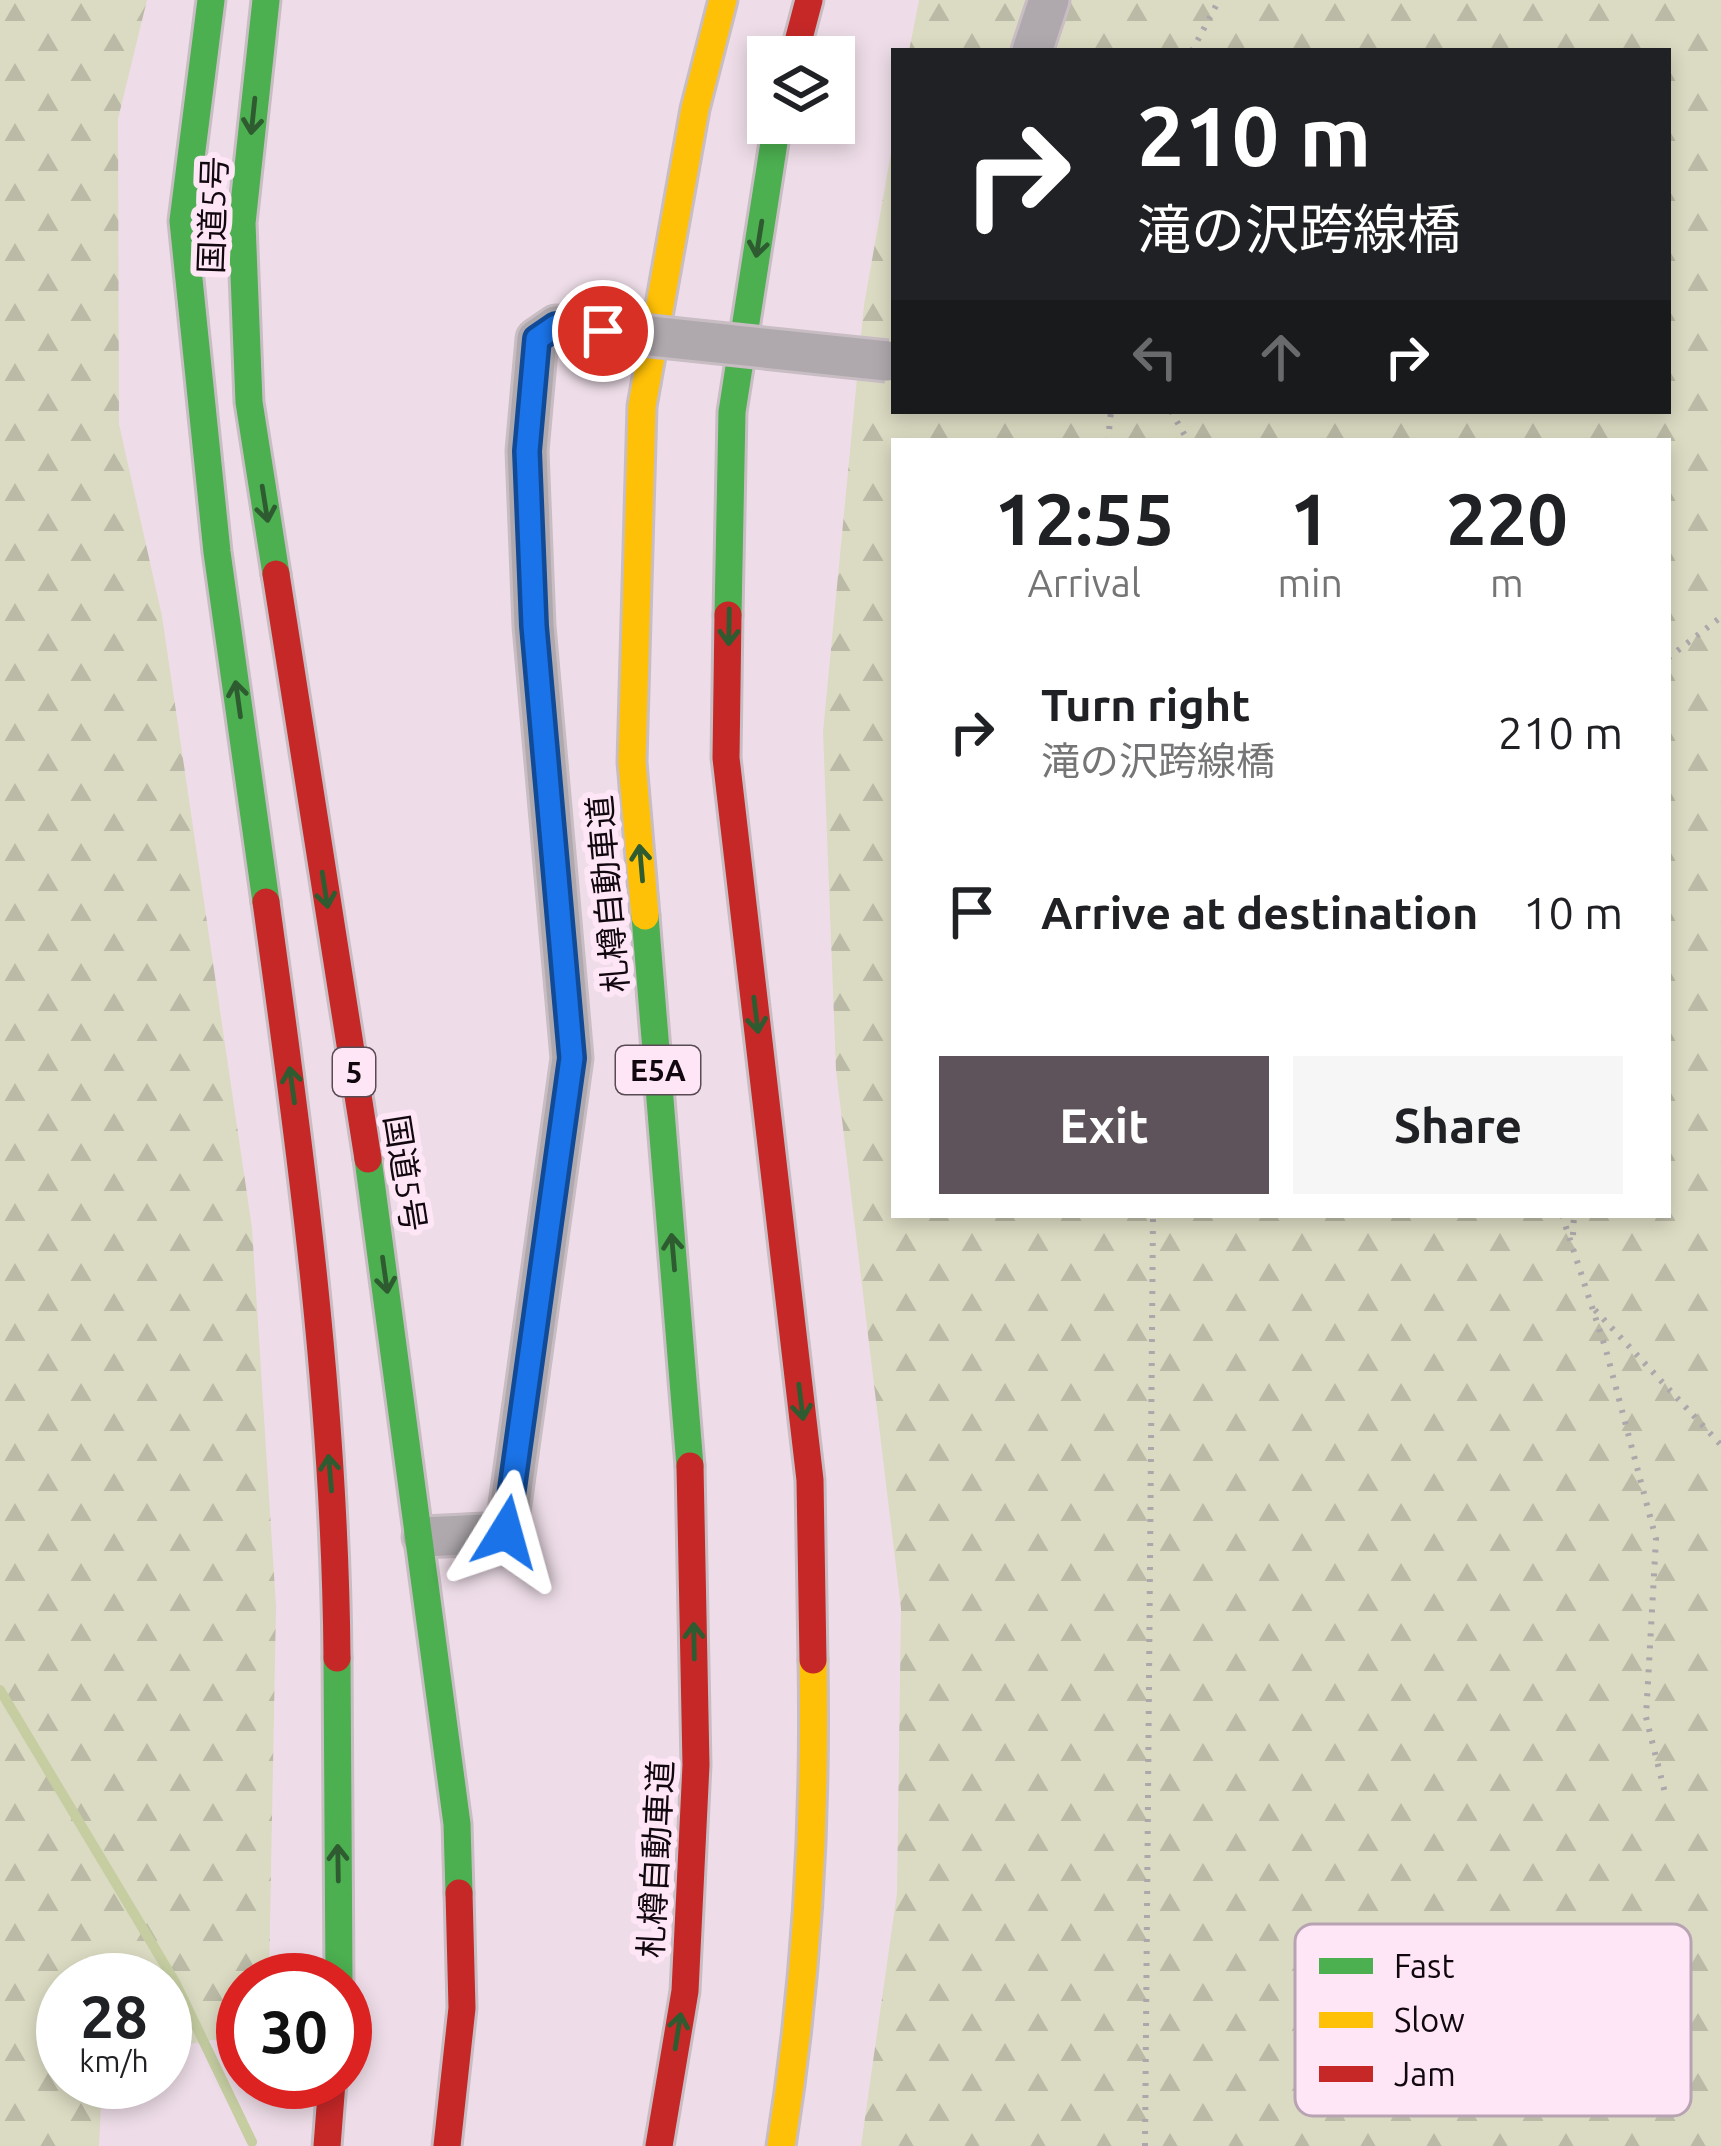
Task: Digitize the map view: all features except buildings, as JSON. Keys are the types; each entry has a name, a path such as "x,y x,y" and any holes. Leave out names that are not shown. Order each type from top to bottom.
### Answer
{"highway":[{"name":"国道5号","path":"211,0 183,221 218,552 309,1218 336,1548 338,1953"},
{"name":"国道5号","path":"266,0 242,223 249,402 423,1537 458,1824 462,2008 447,2146"},
{"name":"札樽自動車道","path":"659,2146 685,1991 696,1765 692,1486 632,762 641,429 695,109 723,0"},
{"path":"800,36 809,0"},
{"path":"774,144 732,412 726,758 810,1480 814,1786 803,2008 781,2146"},
{"path":"327,2146 330,2109"}],"street":[{"path":"1033,48 1049,0"},
{"path":"423,1537 506,1532 572,1058 534,626 527,451 537,339 556,326 890,354"}],"path":[{"path":"1194,48 1219,0"},
{"path":"1671,656 1721,617"},
{"path":"1145,2146 1153,1218"},
{"path":"1563,1218 1593,1307 1656,1539 1646,1717 1666,1797"},
{"path":"1572,1241 1574,1218"},
{"path":"1593,1307 1721,1444"}],"green space":[{"path":"0,0 147,0 118,119 119,424 162,616 252,1228 276,1606 270,1953 216,1953 216,2040 192,2044 192,1953 36,1953 36,2109 101,2109 99,2146 0,2146"},
{"path":"919,0 1721,0 1721,2146 861,2146 897,1893 901,1608 836,1070 823,732 864,305 891,153 891,414 1671,414 1671,48 910,48"}],"waterway":[{"path":"0,1690 175,1982 252,2142"}],"traffic: fast":[{"path":"211,0 183,221 217,552 266,902"},
{"path":"266,0 242,223 249,402 276,574"},
{"path":"728,615 732,412 774,144"},
{"path":"645,916 690,1466"},
{"path":"368,1159 457,1824 459,1893"},
{"path":"337,1658 339,1953"}],"traffic: slow":[{"path":"645,916 632,762 642,406 695,109 723,0"},
{"path":"781,2146 808,1903 813,1660"}],"traffic: jam":[{"path":"800,36 809,0"},
{"path":"276,574 368,1159"},
{"path":"728,615 726,758 810,1480 813,1660"},
{"path":"266,902 323,1373 337,1658"},
{"path":"659,2146 685,1991 696,1765 690,1466"},
{"path":"447,2146 462,2008 459,1893"},
{"path":"327,2146 330,2109"}],"route":[{"path":"506,1532 572,1058 534,626 527,451 537,339 556,326 603,331"}]}
